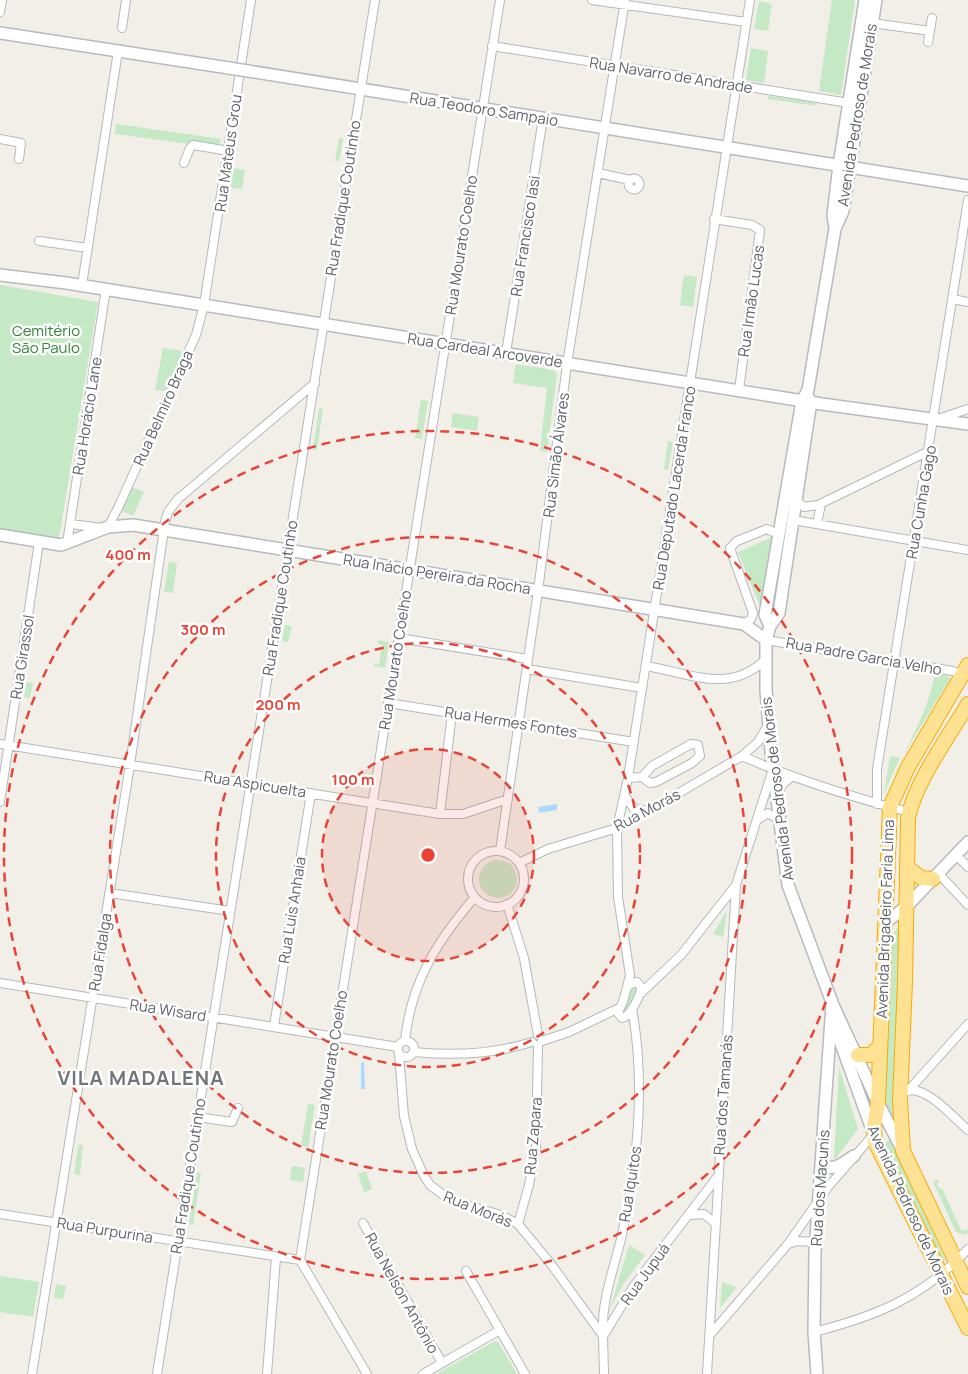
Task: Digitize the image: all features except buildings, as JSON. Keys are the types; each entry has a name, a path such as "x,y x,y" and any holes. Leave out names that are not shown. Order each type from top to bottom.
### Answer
{"highway":[{"name":"Avenida Brigadeiro Faria Lima","path":"874,1134 878,1103 885,923 884,805 966,673"},
{"path":"927,774 927,764 968,694"},
{"name":"Avenida Brigadeiro Faria Lima","path":"903,1150 909,812 927,774 968,704"},
{"path":"907,867 921,878 936,876"},
{"path":"858,1054 871,1055 880,1046"},
{"name":"Avenida Pedroso de Morais","path":"874,1134 879,1150 968,1328"},
{"name":"Avenida Pedroso de Morais","path":"903,1150 968,1287"}],"main road":[{"name":"Avenida Pedroso de Morais","path":"844,166 849,103 865,0"},
{"name":"Avenida Pedroso de Morais","path":"876,0 833,215 835,230 806,399 778,534 767,620 766,659 768,725 788,885 833,1004 858,1054 878,1103 903,1150"},
{"name":"Rua Teodoro Sampaio","path":"2,33 968,186"},
{"name":"Rua Cardeal Arcoverde","path":"0,275 82,285 567,364 934,420"},
{"name":"Avenida Pedroso de Morais","path":"767,620 778,613 794,520 806,399"},
{"path":"934,420 968,424"},
{"name":"Rua Inácio Pereira da Rocha","path":"0,535 39,542 67,543 106,527 125,525 164,530 744,624 766,640"},
{"path":"885,923 907,906 968,842"},
{"name":"Avenida Pedroso de Morais","path":"833,1004 840,1041 874,1134"},
{"name":"Rua dos Macunis","path":"817,1374 812,1245 822,1166 833,1004"},
{"path":"822,1166 830,1169 836,1168 854,1156"}],"street":[{"path":"0,12 2,0"},
{"path":"122,28 126,0"},
{"name":"Rua Mateus Grou","path":"204,305 251,0"},
{"name":"Rua Fradique Coutinho","path":"157,1374 375,0"},
{"name":"Rua Mourato Coelho","path":"300,1260 500,0"},
{"path":"592,0 625,2 746,22"},
{"name":"Rua Deputado Lacerda Franco","path":"617,828 625,796 634,742 714,218 750,0"},
{"name":"Rua Simão Álvares","path":"500,851 538,591 567,364 625,2"},
{"path":"928,42 932,18"},
{"path":"872,22 930,31"},
{"name":"Rua Navarro de Andrade","path":"492,46 849,103"},
{"path":"82,285 118,51"},
{"name":"Rua Francisco Iasi","path":"506,353 543,118"},
{"path":"0,139 21,143 19,159"},
{"path":"184,163 190,148 194,145 229,151"},
{"path":"598,173 630,180"},
{"name":"Rua Cunha Gago","path":"884,805 877,769 968,200"},
{"name":"Rua Irmão Lucas","path":"714,218 752,225 760,230 739,390"},
{"path":"39,241 88,248"},
{"name":"Rua Horácio Lane","path":"67,543 106,289"},
{"path":"953,299 968,302"},
{"name":"Rua Belmiro Braga","path":"106,527 118,508 196,335 204,305"},
{"name":"Rua Fidalga","path":"32,1374 110,893 168,512 178,499 315,383"},
{"name":"Rua Cardeal Arcoverde","path":"934,420 968,409"},
{"path":"796,501 804,507 821,504 929,451"},
{"path":"817,524 821,504"},
{"path":"118,508 120,517 125,525"},
{"path":"794,520 968,550"},
{"name":"Rua Inácio Pereira da Rocha","path":"71,524 106,527"},
{"path":"744,624 752,617 752,609 730,554 730,548 737,541 767,529 778,534"},
{"name":"Rua Girassol","path":"0,802 4,745 39,542"},
{"path":"752,609 767,620"},
{"path":"399,638 528,659"},
{"name":"Rua Padre Garcia Velho","path":"766,640 966,673"},
{"path":"646,666 725,680 753,672 766,659"},
{"path":"527,669 642,688"},
{"name":"Rua Hermes Fontes","path":"388,703 634,742"},
{"path":"440,814 452,713"},
{"name":"Rua Morás","path":"519,863 555,846 617,828 648,812 742,756 758,742 768,725"},
{"path":"628,778 642,777 650,783 664,779 696,761 701,753 700,750 696,744 691,744 652,766 642,777"},
{"name":"Rua Aspicuelta","path":"4,745 440,814 463,814 508,799"},
{"path":"742,756 773,770 909,812"},
{"name":"Rua dos Tamanás","path":"707,1374 736,885 773,770"},
{"path":"776,797 782,785 792,776"},
{"name":"Rua Luís Anhaia","path":"274,1026 311,793"},
{"path":"625,796 634,809 648,812"},
{"path":"757,820 768,813 779,820"},
{"path":"617,828 618,897 630,975 621,1014"},
{"path":"500,851 514,857 519,863 522,870 522,886 514,900 508,904 490,906 475,897 470,889 469,870 481,854 500,851"},
{"path":"956,855 968,867"},
{"path":"936,876 968,905"},
{"path":"404,1041 411,1043 414,1052 482,1052 511,1048 538,1041 609,1014 621,1014 632,1009 640,993 660,976 694,941 736,885"},
{"path":"110,893 230,911"},
{"path":"399,1051 404,1041 408,1012 424,971 445,933 475,897"},
{"name":"Rua Zapara","path":"508,904 524,958 538,1041 536,1148 529,1185 518,1224"},
{"path":"630,975 639,983 640,993"},
{"path":"627,987 660,976"},
{"name":"Rua Wisard","path":"0,984 335,1036 399,1051 408,1057 414,1052"},
{"name":"Rua Iquitos","path":"603,1336 603,1306 621,1238 634,1171 640,1096 636,1030 632,1009"},
{"path":"621,1014 636,1030"},
{"path":"904,1096 968,1024"},
{"name":"Rua Morás","path":"399,1051 401,1094 406,1124 424,1176 430,1185 450,1200 501,1215 518,1224 551,1264 603,1336"},
{"path":"922,1074 922,1084 926,1093 968,1130"},
{"path":"904,1096 926,1093"},
{"path":"197,1116 232,1122 238,1108"},
{"path":"710,1335 788,1244 819,1200 874,1134"},
{"name":"Rua Jupuá","path":"603,1336 639,1280 718,1176"},
{"name":"Rua Purpurina","path":"0,1214 276,1258 300,1260"},
{"path":"690,1215 704,1214 716,1224"},
{"name":"Rua Nelson Antônio","path":"363,1223 442,1363"},
{"path":"788,1244 797,1241 812,1245"},
{"path":"814,1332 865,1318 915,1294 941,1275 968,1249"},
{"path":"267,1374 276,1258"},
{"path":"300,1260 367,1374"},
{"path":"466,1271 525,1374"},
{"path":"423,1374 500,1330"},
{"path":"603,1336 604,1374"}],"green space":[{"path":"832,0 855,0 841,95 819,91"},
{"path":"759,1 772,4 768,31 754,29"},
{"path":"751,48 768,51 764,83 746,80"},
{"path":"768,96 817,103 817,106 768,99"},
{"path":"116,124 221,139 219,148 115,134"},
{"path":"339,138 343,138 339,161 335,161"},
{"path":"233,168 245,170 242,189 230,188"},
{"path":"684,275 697,277 693,307 680,305"},
{"name":"Cemitério São Paulo","path":"0,285 98,302 59,538 0,529"},
{"path":"163,348 183,351 165,391 155,390"},
{"path":"516,364 553,370 557,374 547,452 540,451 547,388 513,383"},
{"path":"421,400 428,401 422,439 415,438"},
{"path":"319,408 323,408 317,450 313,450"},
{"path":"453,413 479,417 477,431 451,427"},
{"path":"668,441 673,442 668,470 664,469"},
{"path":"132,487 144,492 133,516 121,510"},
{"path":"773,534 761,609 738,552 768,539"},
{"path":"169,562 177,563 173,593 164,592"},
{"path":"285,625 292,626 288,642 282,641"},
{"path":"378,640 389,642 385,668 374,666 374,663 379,664 382,645 378,644"},
{"path":"935,673 948,676 950,679 905,752 927,704"},
{"path":"26,682 33,683 30,698 24,697"},
{"path":"890,756 900,758 884,793"},
{"path":"498,860 511,866 517,879 511,892 498,898 485,892 479,879 485,866"},
{"path":"727,910 723,937 713,934"},
{"path":"903,921 893,1118 887,1110 881,1088 890,938"},
{"path":"636,985 638,991 623,1016 626,997 631,986"},
{"path":"839,1067 858,1129 835,1159 834,1157"},
{"path":"308,1104 315,1105 308,1147 301,1146"},
{"path":"890,1140 945,1259 944,1263 941,1264 883,1144"},
{"path":"78,1145 83,1145 80,1175 74,1174"},
{"path":"292,1166 305,1168 303,1182 290,1180"},
{"path":"366,1171 372,1189 364,1192 358,1174"},
{"path":"197,1172 201,1173 193,1225 189,1224"},
{"path":"938,1179 939,1189 942,1188 961,1230 965,1231 968,1228 967,1235 956,1232 933,1182"},
{"path":"629,1245 645,1255 622,1286 610,1309"},
{"path":"0,1276 39,1282 33,1317 0,1312"},
{"path":"722,1282 737,1287 720,1308"},
{"path":"56,1284 66,1286 63,1299 54,1298"},
{"path":"495,1341 498,1342 517,1374 436,1374"}],"water":[{"path":"557,804 557,810 539,813 538,807"},
{"path":"361,1062 364,1062 365,1089 361,1089"}],"district":[{"name":"VILA MADALENA","path":"141,1077"}]}
